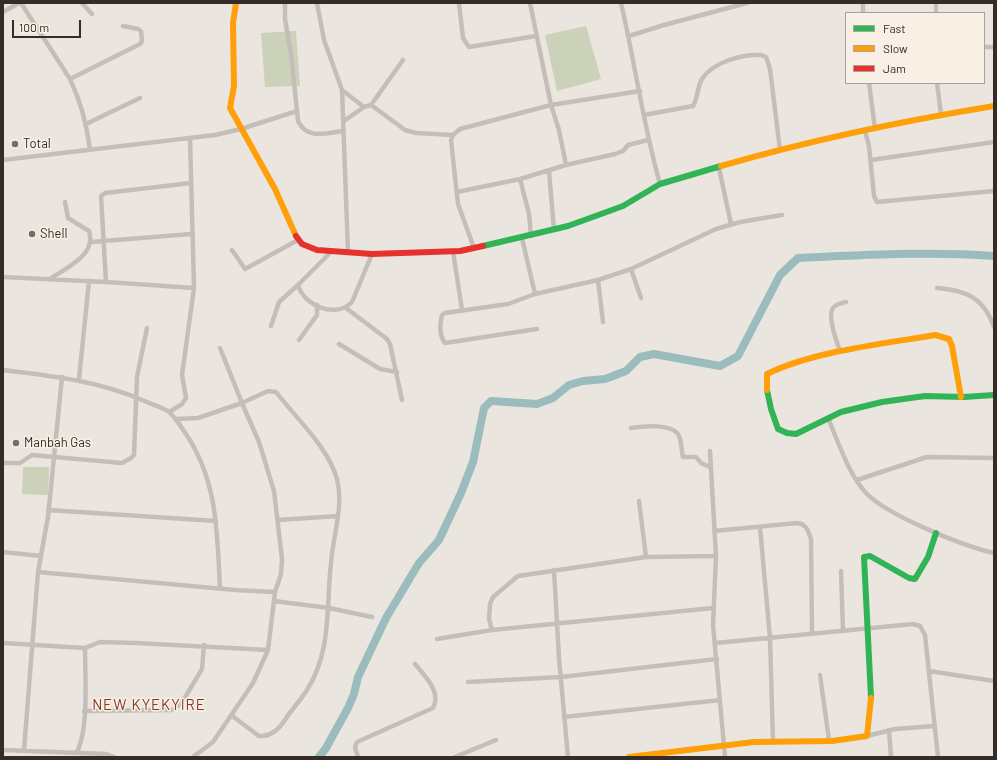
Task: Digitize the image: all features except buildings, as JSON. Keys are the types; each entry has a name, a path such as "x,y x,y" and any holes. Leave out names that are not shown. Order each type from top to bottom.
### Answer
{"street":[{"path":"3,12 20,3 70,79 79,99 86,124 90,150"},
{"path":"82,3 92,14"},
{"path":"236,3 233,23 234,86 230,108 275,189 298,240 311,248 331,252 372,254 454,251 522,238 554,230 623,206 660,184 780,150 941,114 994,106"},
{"path":"285,3 285,19 291,52 297,111 301,127 308,132 316,134 343,131"},
{"path":"317,3 324,40 342,90 348,252"},
{"path":"459,3 463,38 469,48 536,36"},
{"path":"530,3 551,105 559,130 566,165"},
{"path":"621,3 629,36 648,140 660,184"},
{"path":"629,36 747,3"},
{"path":"70,79 140,44 142,41 141,31 123,26"},
{"path":"644,115 693,106 701,80 710,71 727,61 761,55 766,57 770,69 780,150"},
{"path":"371,105 403,60"},
{"path":"868,84 875,129"},
{"path":"937,84 941,114"},
{"path":"342,90 364,107"},
{"path":"344,121 364,107 371,105 377,107 405,130 416,133 452,134 460,129 551,105 640,92"},
{"path":"86,124 140,98"},
{"path":"3,160 190,138 241,129 297,111"},
{"path":"865,131 871,160 874,196 878,202 994,191"},
{"path":"452,134 451,140 456,192 463,218 474,248"},
{"path":"169,412 182,404 186,398 182,374 194,288 191,234 190,138"},
{"path":"456,192 520,179 566,165 620,152 628,145 648,140"},
{"path":"871,160 994,142"},
{"path":"719,168 731,224"},
{"path":"549,171 554,230"},
{"path":"520,179 529,214 531,236"},
{"path":"106,282 102,194 191,184"},
{"path":"50,279 86,253 91,242 89,231 68,218 65,202"},
{"path":"537,329 445,342 441,330 442,315 462,310 508,304 535,294 598,280 632,268 716,229 731,224 782,215"},
{"path":"91,242 191,234"},
{"path":"522,238 535,294"},
{"path":"232,250 245,269 298,240"},
{"path":"454,251 462,310"},
{"path":"271,326 281,298 298,285 331,252"},
{"path":"298,285 301,294 317,305 331,311 346,308 357,293 372,254"},
{"path":"632,268 641,298"},
{"path":"3,277 194,288"},
{"path":"598,280 603,322"},
{"path":"79,379 89,281"},
{"path":"937,288 962,292 973,297 982,304 994,327"},
{"path":"840,351 833,326 831,311 834,306 846,302"},
{"path":"299,340 317,315 317,305"},
{"path":"346,308 390,344 402,400"},
{"path":"4,463 20,463 32,455 122,462 131,458 134,455 137,377 147,328"},
{"path":"961,397 952,346 949,339 935,335 840,351 778,368 767,374 766,380 772,412 778,429 787,433 796,434 841,412 882,402 925,396 961,397 994,395"},
{"path":"339,344 380,369 397,372"},
{"path":"193,757 213,742 253,683 268,650 275,592 281,574 282,559 278,520 269,471 220,348"},
{"path":"3,370 79,379 136,397 169,412 176,419 191,442 205,470 211,487 216,521 220,588"},
{"path":"24,750 38,572 48,510 62,377"},
{"path":"176,419 198,418 242,403 268,391 276,392 318,442 334,471 339,492 338,516 330,563 329,608 325,642 316,673 308,689 279,728 269,735 259,736 231,715"},
{"path":"828,418 857,480 867,494 886,508 936,533 994,554"},
{"path":"632,428 644,426 674,430 678,434 683,457 696,457 702,463 710,467"},
{"path":"710,451 716,556 713,625 716,643 725,757"},
{"path":"857,480 927,457 994,458"},
{"path":"638,501 646,557"},
{"path":"48,510 216,521"},
{"path":"278,520 338,516"},
{"path":"714,531 797,523 806,526 811,539 812,634"},
{"path":"760,527 770,638 773,741"},
{"path":"867,736 871,707 864,557 870,556 909,578 915,579 928,557 936,533"},
{"path":"3,552 41,556"},
{"path":"492,630 489,610 493,598 518,576 646,557 716,556"},
{"path":"554,570 568,757"},
{"path":"841,570 843,631"},
{"path":"38,572 275,592"},
{"path":"274,601 329,608 372,617"},
{"path":"437,639 492,630 713,608"},
{"path":"716,643 913,624 920,626 925,635 938,757"},
{"path":"3,644 84,648 100,642 204,645 268,650"},
{"path":"84,711 172,710 181,704 202,669 204,645"},
{"path":"76,752 81,744 84,711 84,648"},
{"path":"468,682 561,677 717,659"},
{"path":"358,757 355,747 357,742 433,708 436,703 436,695 431,685 415,664"},
{"path":"929,671 994,681"},
{"path":"820,675 829,740"},
{"path":"564,717 720,700"},
{"path":"629,757 724,745 773,741 843,740 889,730 935,726"},
{"path":"889,730 892,757"},
{"path":"455,757 496,740"},
{"path":"3,750 76,752 106,754 114,757"}],"green space":[{"path":"586,26 601,79 557,91 545,35"},
{"path":"296,31 300,86 265,87 261,33"},
{"path":"23,467 49,467 48,495 22,494"}],"waterway":[{"path":"319,757 326,748 348,708 354,694 358,677 386,618 419,563 439,540 461,493 473,462 484,408 491,401 537,404 553,398 569,385 583,381 605,379 626,371 640,357 654,354 720,366 738,356 780,275 798,258 920,254 994,256"}],"traffic: fast":[{"path":"483,246 568,226 623,206 660,184 721,166"},
{"path":"767,390 771,409 778,429 787,433 796,434 841,412 882,402 925,396 964,397 994,395"},
{"path":"871,698 864,557 870,556 909,578 915,579 928,557 936,533"}],"traffic: slow":[{"path":"236,3 233,23 234,86 230,108 275,189 296,236"},
{"path":"721,166 857,132 994,106"},
{"path":"767,390 767,374 806,359 849,349 935,335 949,339 952,346 961,397"},
{"path":"629,757 754,742 832,741 867,736 871,698"}],"traffic: jam":[{"path":"296,236 302,244 317,250 372,254 460,251 483,246"}],"place":[{"name":"Total","path":"15,144"},
{"name":"Shell","path":"32,234"},
{"name":"Manbah Gas","path":"16,443"}],"district":[{"name":"NEW KYEKYIRE","path":"149,705"}]}
